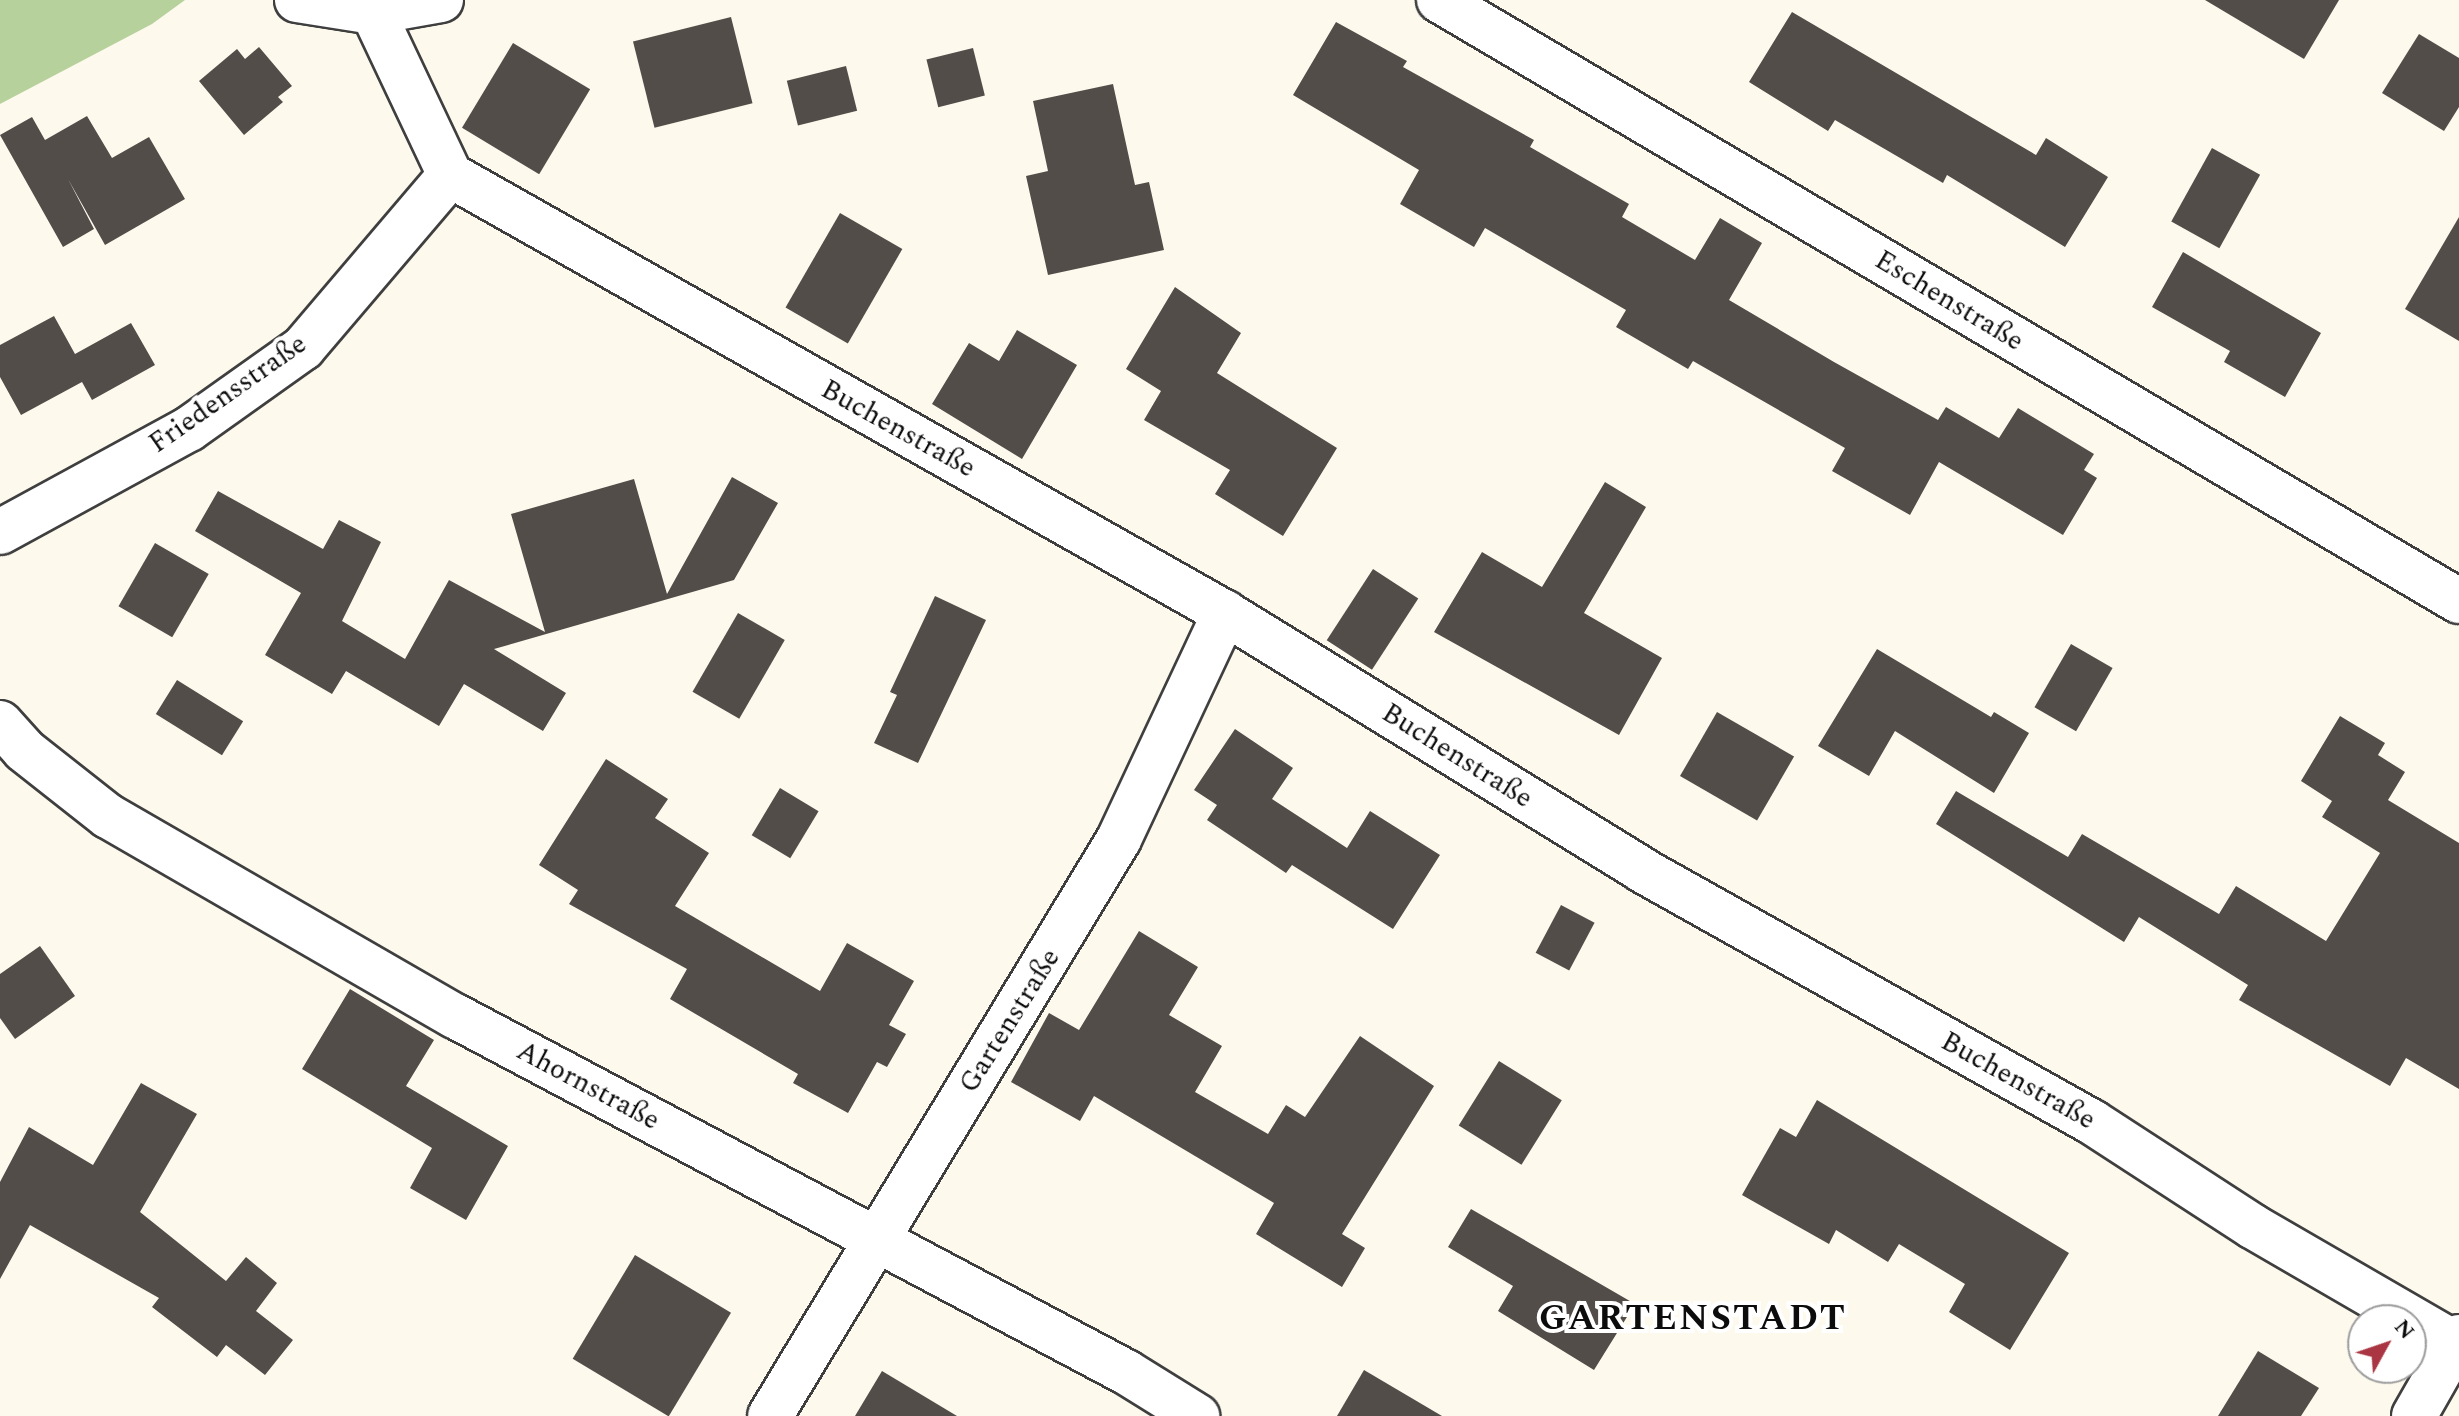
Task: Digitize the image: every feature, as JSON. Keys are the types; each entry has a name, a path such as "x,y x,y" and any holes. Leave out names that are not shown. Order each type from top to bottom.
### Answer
{"street":[{"path":"297,0 373,12 441,0"},
{"name":"Eschenstraße","path":"1439,0 2459,601"},
{"path":"373,12 450,175"},
{"name":"Friedensstraße","path":"0,532 189,429 303,348 450,175"},
{"name":"Buchenstraße","path":"450,175 1225,613 1642,870 2092,1122 2252,1226 2458,1342"},
{"name":"Gartenstraße","path":"770,1416 1119,839 1225,613"},
{"name":"Ahornstraße","path":"0,723 24,750 108,816 455,1016 1126,1372 1197,1416"},
{"path":"2414,1416 2458,1342"}],"green space":[{"path":"0,0 185,0 152,24 0,104"}],"building":[{"path":"2205,0 2339,0 2304,59"},
{"path":"1792,12 2036,155 2046,138 2108,177 2065,247 1947,175 1943,183 1835,120 1828,131 1749,82"},
{"path":"731,17 753,103 655,128 633,41"},
{"path":"1336,22 1407,61 1403,67 1534,140 1530,147 1629,204 1622,217 1695,260 1720,218 1762,243 1729,300 1834,362 1938,420 1946,407 1999,438 2018,408 2094,454 2084,470 2097,478 2063,535 1939,462 1910,515 1832,471 1845,448 1693,361 1688,369 1616,327 1626,310 1485,228 1474,247 1400,204 1419,170 1293,95"},
{"path":"2419,34 2459,58 2459,107 2444,131 2382,93"},
{"path":"513,43 590,89 539,174 462,128"},
{"path":"259,47 292,86 278,97 283,102 244,135 199,81 237,49 245,59"},
{"path":"973,48 985,96 938,107 926,60"},
{"path":"846,66 857,111 798,125 787,81"},
{"path":"1113,84 1135,185 1149,182 1164,250 1048,275 1026,176 1048,171 1033,101"},
{"path":"87,116 112,158 149,137 185,199 105,245 68,179 94,229 63,247 0,135 32,117 45,140"},
{"path":"2212,148 2260,175 2219,248 2171,221"},
{"path":"840,213 902,249 848,343 786,307"},
{"path":"2459,217 2459,341 2405,309"},
{"path":"2183,252 2321,333 2285,397 2224,362 2230,351 2152,307"},
{"path":"1175,287 1241,333 1217,373 1337,448 1283,536 1215,494 1230,470 1144,420 1161,391 1126,369"},
{"path":"54,316 75,354 131,323 155,365 92,400 82,382 21,415 0,377 0,345"},
{"path":"1017,330 1077,365 1022,459 932,404 969,343 999,361"},
{"path":"732,477 778,503 734,580 494,649 566,693 543,731 464,684 439,726 346,671 332,694 265,655 301,593 195,531 218,491 323,549 339,520 381,542 342,621 405,659 449,580 545,632 511,514 634,479 667,594"},
{"path":"1605,482 1646,507 1584,613 1662,658 1619,735 1434,632 1482,552 1542,587"},
{"path":"155,543 209,574 172,637 118,606"},
{"path":"1373,569 1418,598 1372,670 1327,640"},
{"path":"935,596 986,620 918,763 874,743 897,695 890,692"},
{"path":"738,613 785,640 739,719 692,692"},
{"path":"2071,644 2113,668 2076,731 2034,707"},
{"path":"1877,649 1991,717 1994,712 2029,733 1994,793 1895,731 1869,776 1818,746"},
{"path":"177,680 243,721 222,755 156,714"},
{"path":"1717,712 1794,756 1757,821 1680,776"},
{"path":"2340,716 2385,743 2378,755 2405,772 2388,800 2459,843 2459,1089 2406,1058 2390,1086 2239,1000 2248,985 2139,917 2124,942 1936,824 1956,791 2068,857 2082,834 2219,914 2236,886 2326,941 2380,853 2322,817 2332,801 2301,781"},
{"path":"1235,729 1293,768 1272,799 1347,848 1370,811 1440,855 1393,929 1292,865 1286,873 1207,820 1217,805 1194,790"},
{"path":"606,759 668,799 655,818 709,853 675,906 820,991 847,943 914,981 889,1025 906,1034 887,1067 877,1062 848,1113 793,1083 798,1074 670,999 687,969 569,904 578,890 539,865"},
{"path":"780,788 819,811 790,858 752,835"},
{"path":"1561,905 1595,923 1569,971 1536,953"},
{"path":"1139,931 1198,967 1169,1015 1222,1046 1195,1092 1268,1134 1286,1105 1305,1117 1360,1036 1434,1086 1342,1234 1365,1248 1342,1287 1256,1234 1274,1203 1094,1096 1080,1121 1011,1082 1049,1013 1079,1030"},
{"path":"40,946 75,996 15,1039 0,1018 0,974"},
{"path":"350,989 434,1040 406,1086 508,1146 466,1220 410,1188 432,1148 302,1069"},
{"path":"1499,1061 1562,1100 1521,1165 1459,1125"},
{"path":"141,1083 197,1114 140,1212 226,1281 246,1257 277,1283 256,1311 293,1340 265,1375 226,1345 217,1357 152,1307 159,1298 30,1225 0,1279 0,1182 29,1127 93,1165"},
{"path":"1817,1100 2069,1253 2010,1350 1949,1312 1965,1284 1899,1244 1888,1262 1836,1230 1829,1244 1742,1195 1780,1128 1796,1137"},
{"path":"1471,1209 1635,1304 1594,1370 1498,1311 1513,1286 1448,1247"},
{"path":"635,1255 731,1313 669,1416 573,1359"},
{"path":"2258,1351 2319,1388 2301,1416 2218,1416"},
{"path":"1364,1370 1442,1416 1337,1416"},
{"path":"882,1371 957,1416 855,1416"}],"district":[{"name":"GARTENSTADT","path":"1693,1319"}]}
